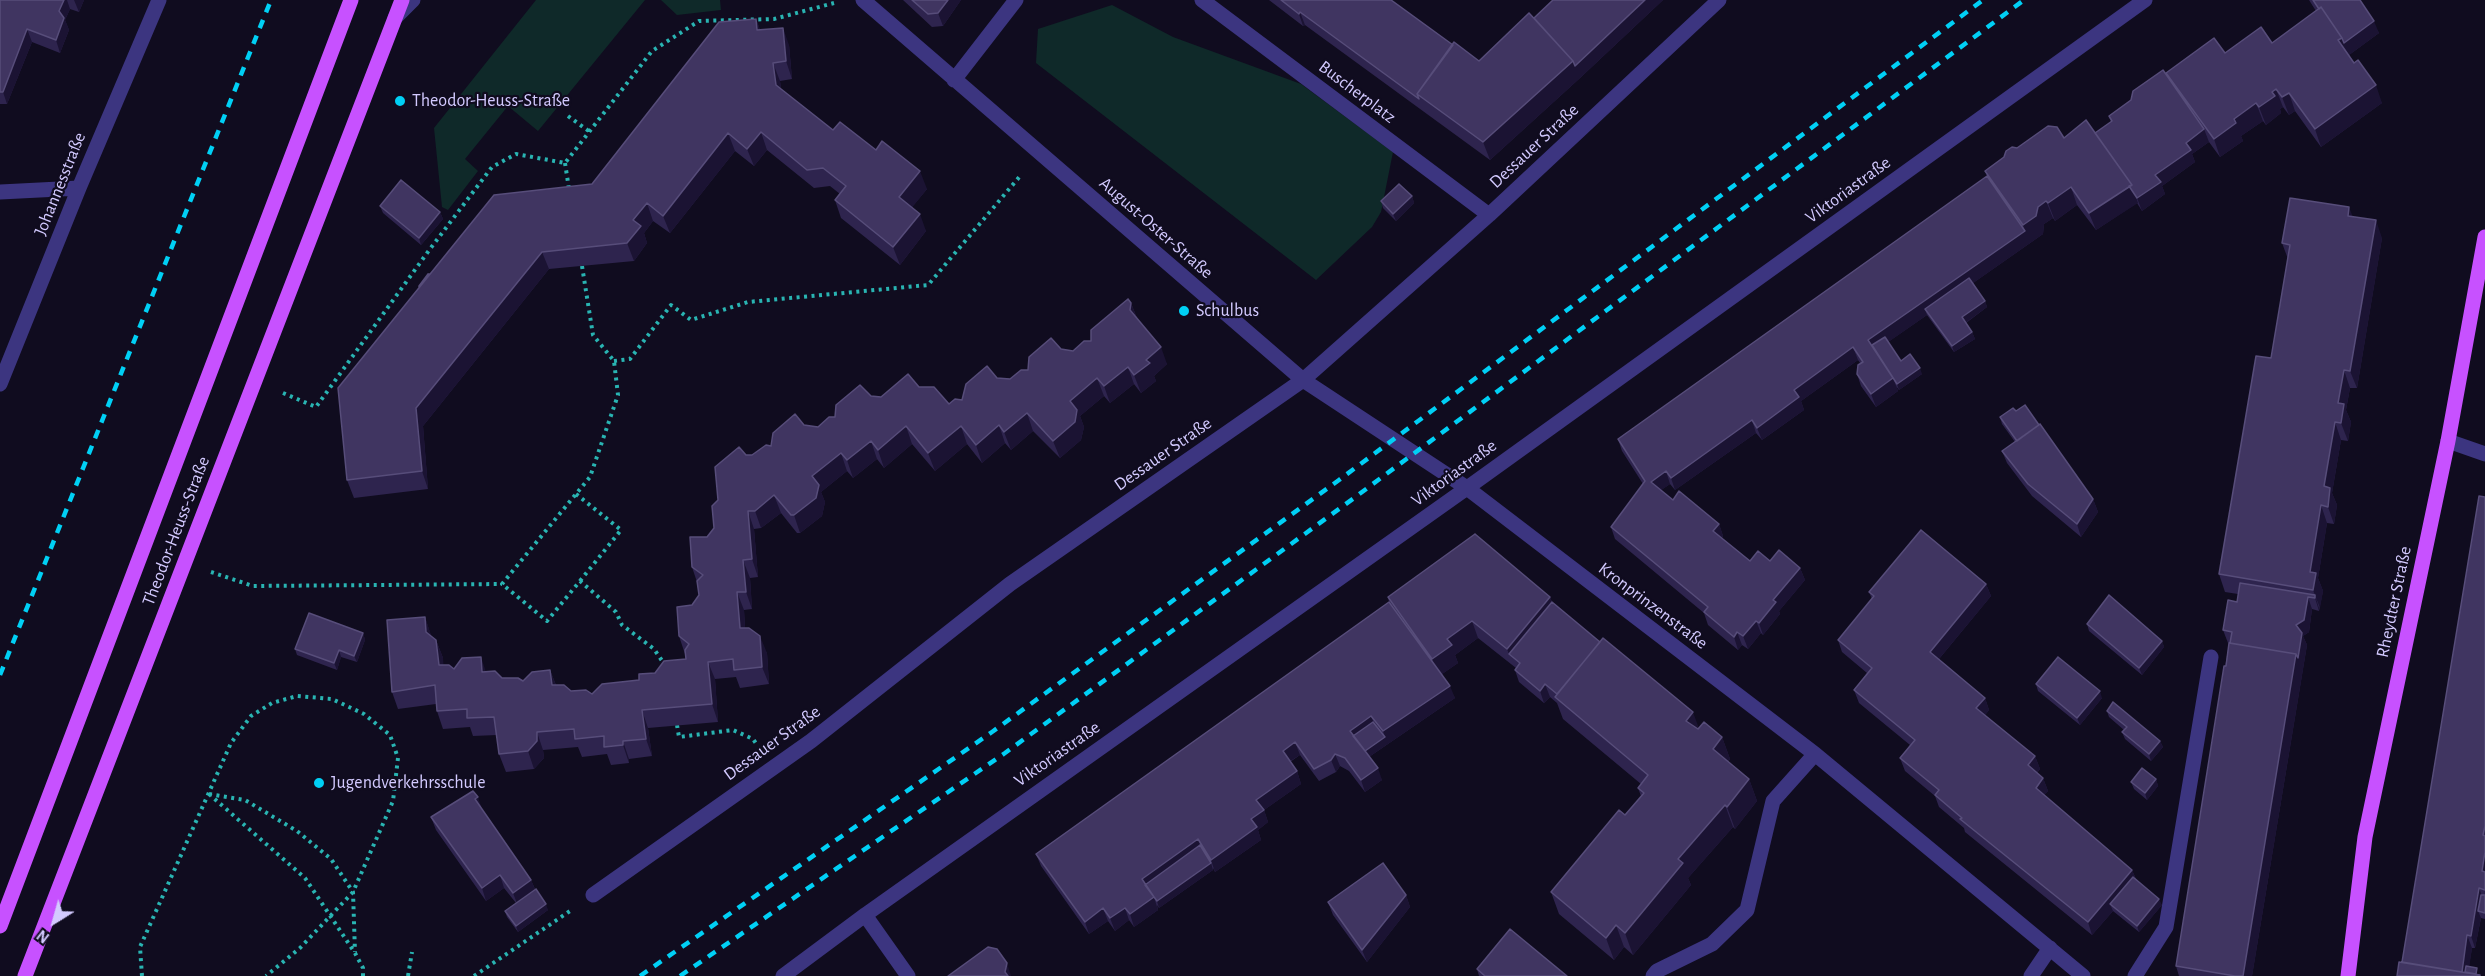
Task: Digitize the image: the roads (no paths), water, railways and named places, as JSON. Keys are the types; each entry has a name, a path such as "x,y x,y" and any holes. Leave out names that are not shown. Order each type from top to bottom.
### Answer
{"main road":[{"name":"Theodor-Heuss-Straße","path":"0,926 351,0"},
{"name":"Theodor-Heuss-Straße","path":"26,976 402,0"},
{"name":"Rheydter Straße","path":"2348,976 2366,837 2448,441 2485,237"}],"street":[{"name":"Johannesstraße","path":"0,384 79,188 159,0"},
{"path":"395,18 413,0"},
{"name":"August-Oster-Straße","path":"863,0 1303,380 1467,488"},
{"path":"954,80 1016,0"},
{"name":"Buscherplatz","path":"1202,0 1489,215"},
{"name":"Dessauer Straße","path":"593,895 811,741 1010,584 1303,380 1489,215 1719,0"},
{"name":"Viktoriastraße","path":"783,976 865,915 1467,488 2145,0"},
{"path":"0,192 79,188"},
{"path":"2448,441 2485,454"},
{"name":"Kronprinzenstraße","path":"1467,488 1815,754 2083,976"},
{"path":"2135,976 2166,927 2211,657"},
{"path":"1653,976 1657,971 1712,944 1747,910 1773,801 1815,754"},
{"path":"865,915 908,976"},
{"path":"2031,976 2050,948"}],"railway":[{"path":"0,675 271,0"},
{"path":"640,976 992,732 1339,480 1983,0"},
{"path":"680,976 1005,753 1354,498 2024,0"}],"place":[{"name":"Theodor-Heuss-Straße","path":"400,101"},
{"name":"Schulbus","path":"1184,311"},
{"name":"Jugendverkehrsschule","path":"319,783"}]}
